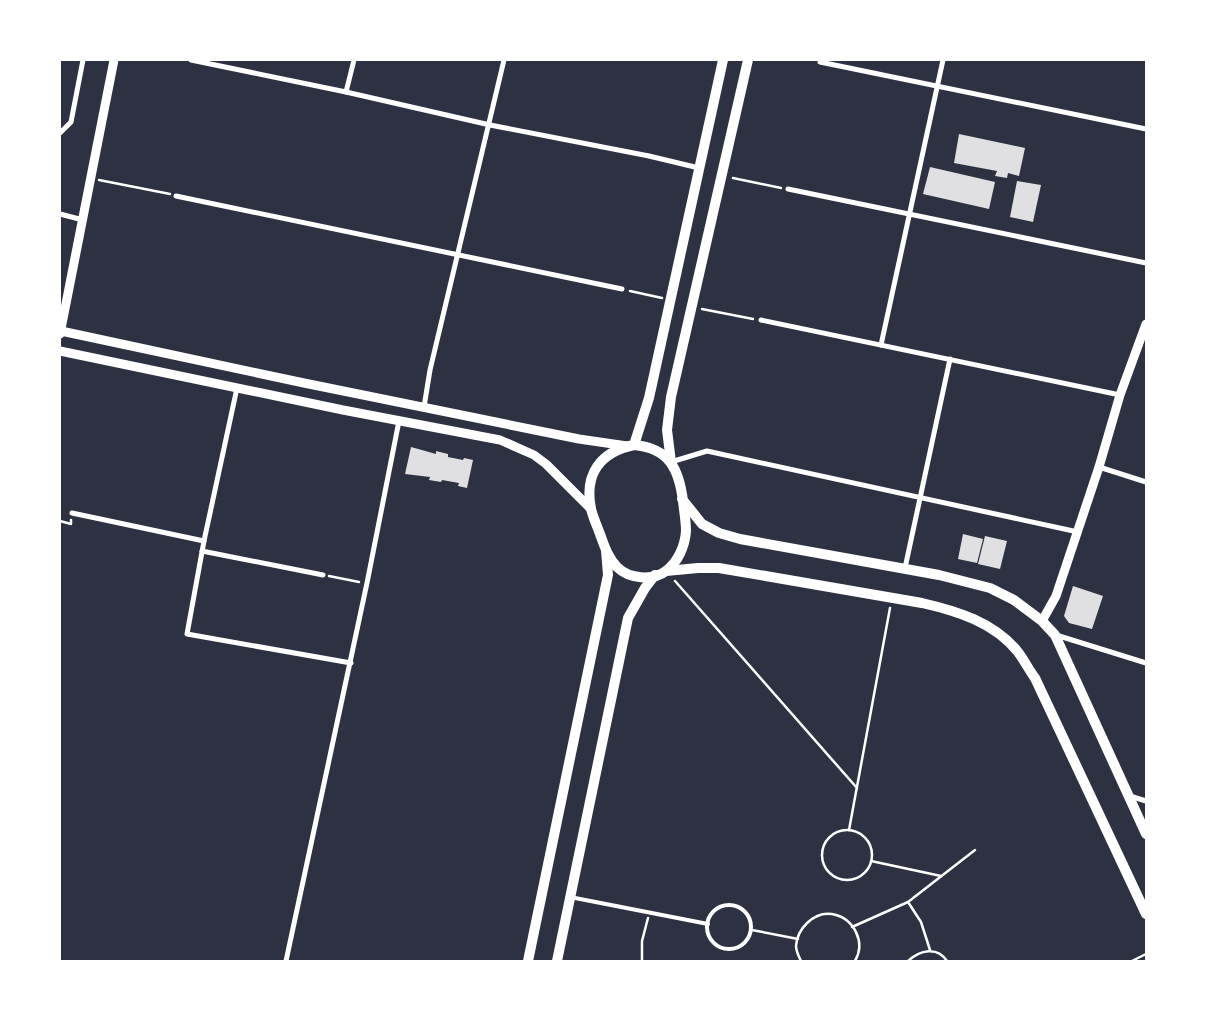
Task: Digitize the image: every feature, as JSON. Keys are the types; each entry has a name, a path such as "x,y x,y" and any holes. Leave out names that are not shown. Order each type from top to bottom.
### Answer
{"main road":[{"path":"630,446 649,398 723,60"},
{"path":"666,571 679,556 686,531 681,483 671,462 667,430 668,413 748,60"},
{"path":"656,576 630,576 618,569 611,560 591,509 590,489 595,470 603,458 614,451 630,446 650,448 660,452 671,462"},
{"path":"682,499 702,524 719,533 740,539 905,568 990,588 1014,600 1042,621 1055,635 1146,834"},
{"path":"528,961 608,575 606,550"},
{"path":"556,961 628,618 645,588 656,576 666,571 698,568 718,568 948,609 975,618 998,633 1017,651 1035,678 1146,914"}],"street":[{"path":"60,133 72,122 83,60"},
{"path":"114,60 60,332 579,440 630,446"},
{"path":"191,60 699,168"},
{"path":"346,92 354,60"},
{"path":"421,425 430,370 504,60"},
{"path":"881,345 943,60"},
{"path":"820,62 1146,129"},
{"path":"788,189 1146,263"},
{"path":"176,196 622,289"},
{"path":"60,214 83,220"},
{"path":"760,320 1120,394"},
{"path":"1042,621 1056,596 1099,467 1120,394 1143,341 1146,324"},
{"path":"60,351 500,440 534,454 591,509"},
{"path":"905,568 950,359"},
{"path":"237,388 204,541 187,634 350,663"},
{"path":"286,961 367,583 399,421"},
{"path":"671,462 707,451 1078,532"},
{"path":"1099,467 1146,482"},
{"path":"72,513 204,541"},
{"path":"202,551 323,575"},
{"path":"1055,635 1146,663"},
{"path":"1128,796 1146,801"}],"lane":[{"path":"570,896 708,924"},
{"path":"736,905 749,915 752,930 745,944 731,951 715,946 707,933 708,917 720,906 736,905"}],"path":[{"path":"721,176 788,189"},
{"path":"91,178 176,196"},
{"path":"622,289 670,300"},
{"path":"691,306 760,320"},
{"path":"666,571 857,788"},
{"path":"323,575 367,583"},
{"path":"849,830 892,598"},
{"path":"849,830 862,835 871,846 871,861 864,873 852,880 837,878 826,870 821,856 824,842 835,832 849,830"},
{"path":"852,927 908,902 975,850"},
{"path":"871,861 941,876"},
{"path":"908,902 921,922 930,950"},
{"path":"642,961 642,941 649,912"},
{"path":"801,961 796,948 800,930 813,918 831,914 848,921 859,936 860,954 856,961"},
{"path":"752,930 798,939"},
{"path":"908,961 916,953 930,950 944,956 948,961"},
{"path":"1132,961 1146,954"}],"building":[{"path":"959,134 1025,148 1019,176 1008,173 1007,178 995,176 997,171 954,163"},
{"path":"930,167 995,182 989,209 923,194"},
{"path":"1017,181 1041,185 1033,222 1010,217"},
{"path":"411,447 436,454 436,451 448,454 448,457 473,460 467,488 458,486 459,483 429,480 430,477 405,474"},
{"path":"963,534 983,539 977,563 958,559"},
{"path":"985,536 1007,541 1000,569 978,564"},
{"path":"1073,586 1103,596 1092,629 1069,623 1064,616"}]}
